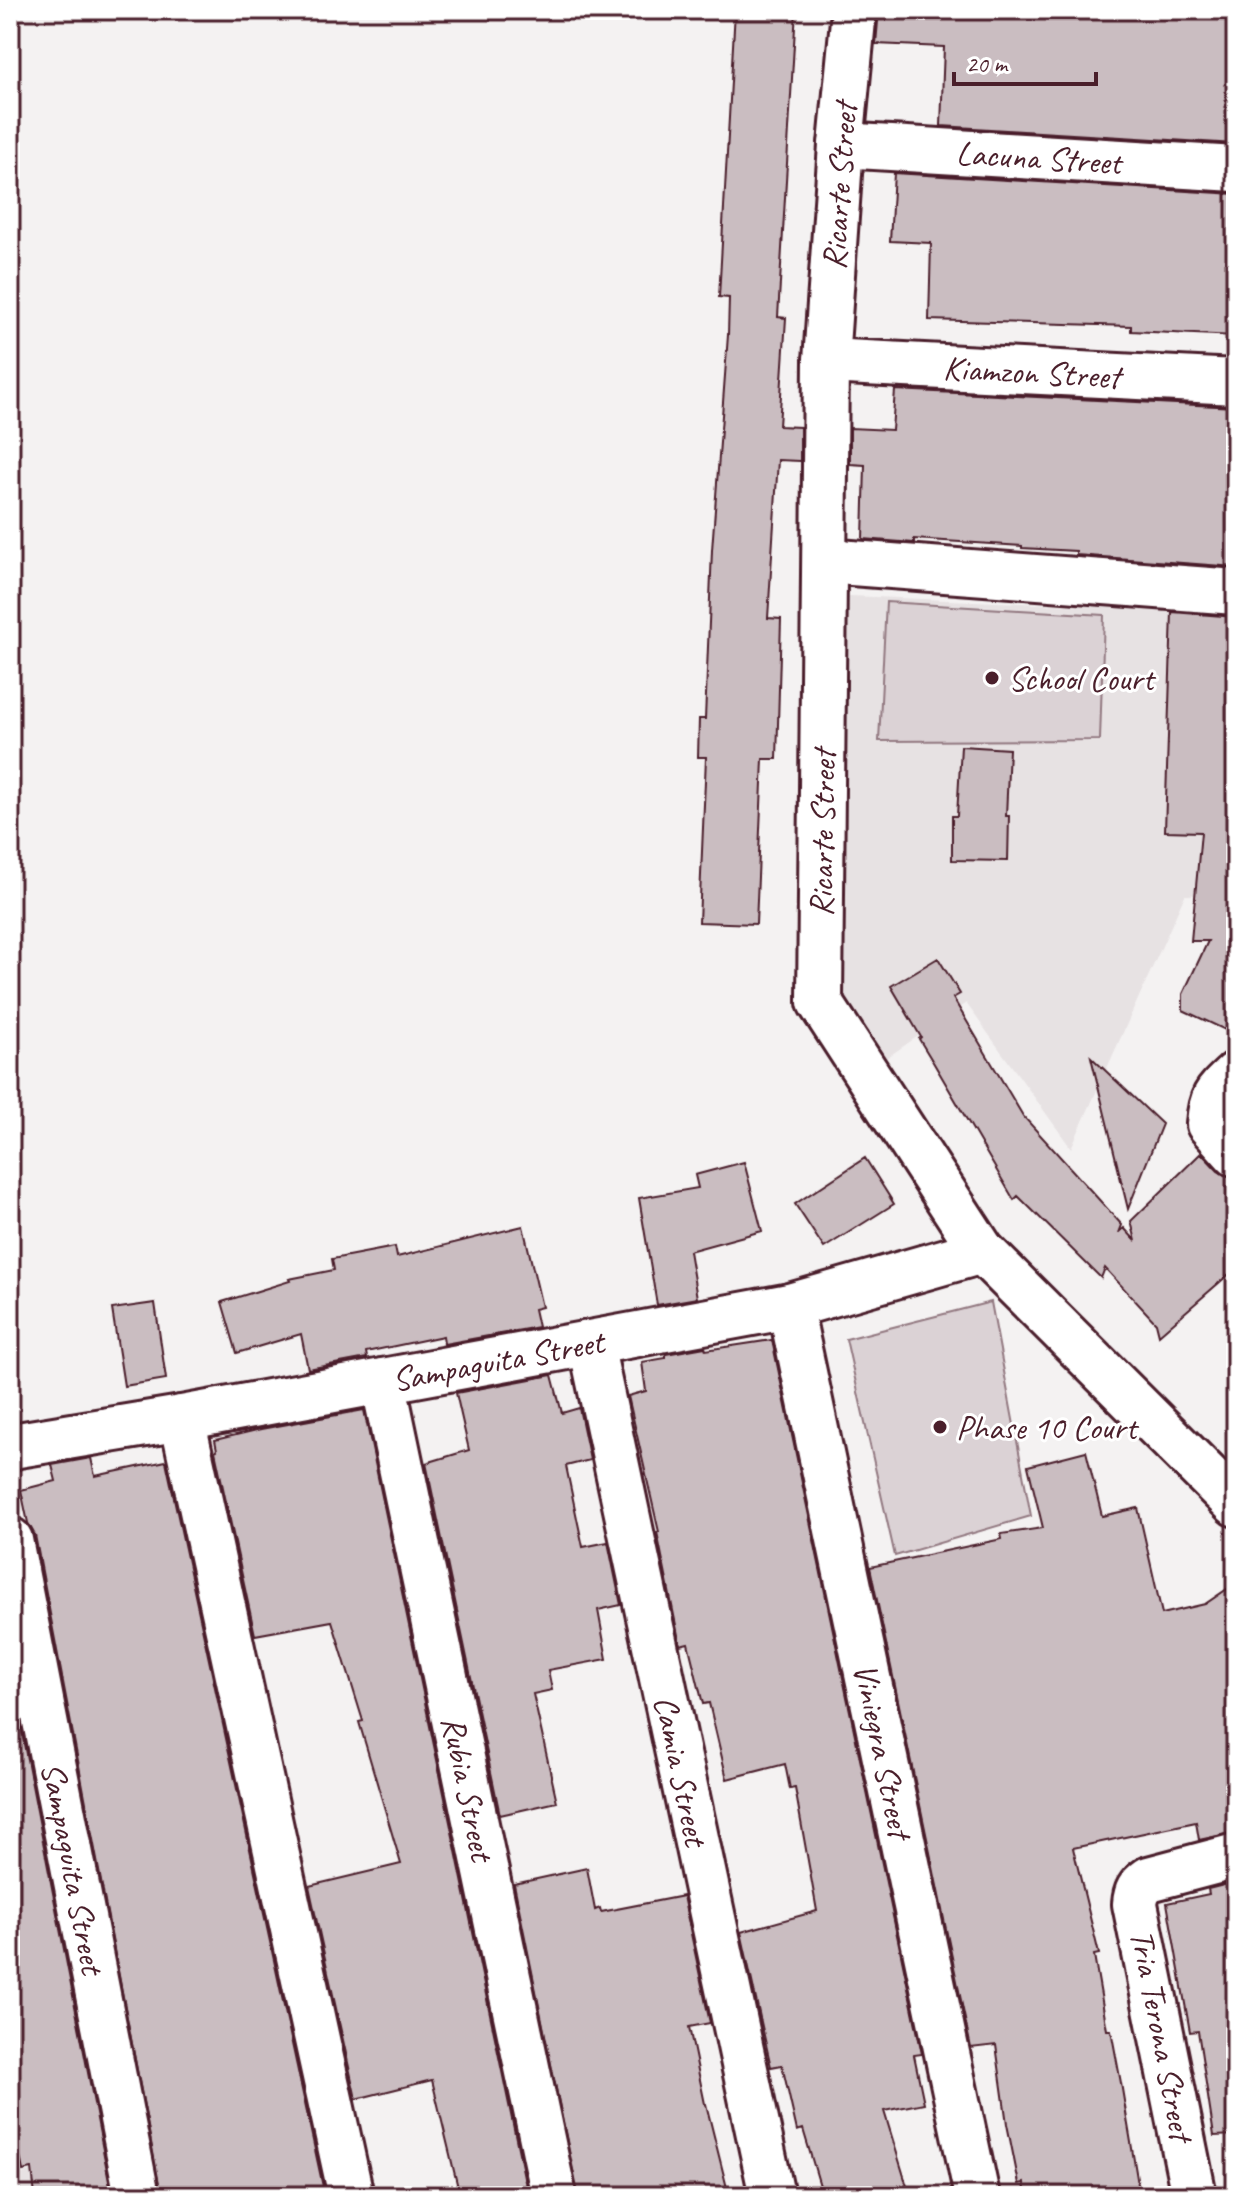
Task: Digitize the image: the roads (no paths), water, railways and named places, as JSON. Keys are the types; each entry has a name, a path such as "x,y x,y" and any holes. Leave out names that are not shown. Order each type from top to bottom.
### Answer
{"street":[{"name":"Ricarte Street","path":"854,10 826,361 820,1002 982,1251 1236,1504"},
{"name":"Lacuna Street","path":"841,145 1236,169"},
{"name":"Kiamzon Street","path":"826,361 1236,382"},
{"path":"825,561 1236,592"},
{"path":"1236,1074 1211,1103 1209,1124 1236,1154"},
{"name":"Sampaguita Street","path":"10,1448 790,1306 982,1251"},
{"name":"Viniegra Street","path":"790,1306 977,2196"},
{"name":"Camia Street","path":"591,1344 772,2196"},
{"name":"Rubia Street","path":"383,1381 554,2196"},
{"path":"182,1418 351,2196"},
{"name":"Sampaguita Street","path":"10,1540 137,2196"},
{"name":"Tria Terona Street","path":"1194,2196 1135,1904 1136,1892 1149,1879 1236,1856"}],"place":[{"name":"School Court","path":"992,678"},
{"name":"Phase 10 Court","path":"940,1427"}]}
